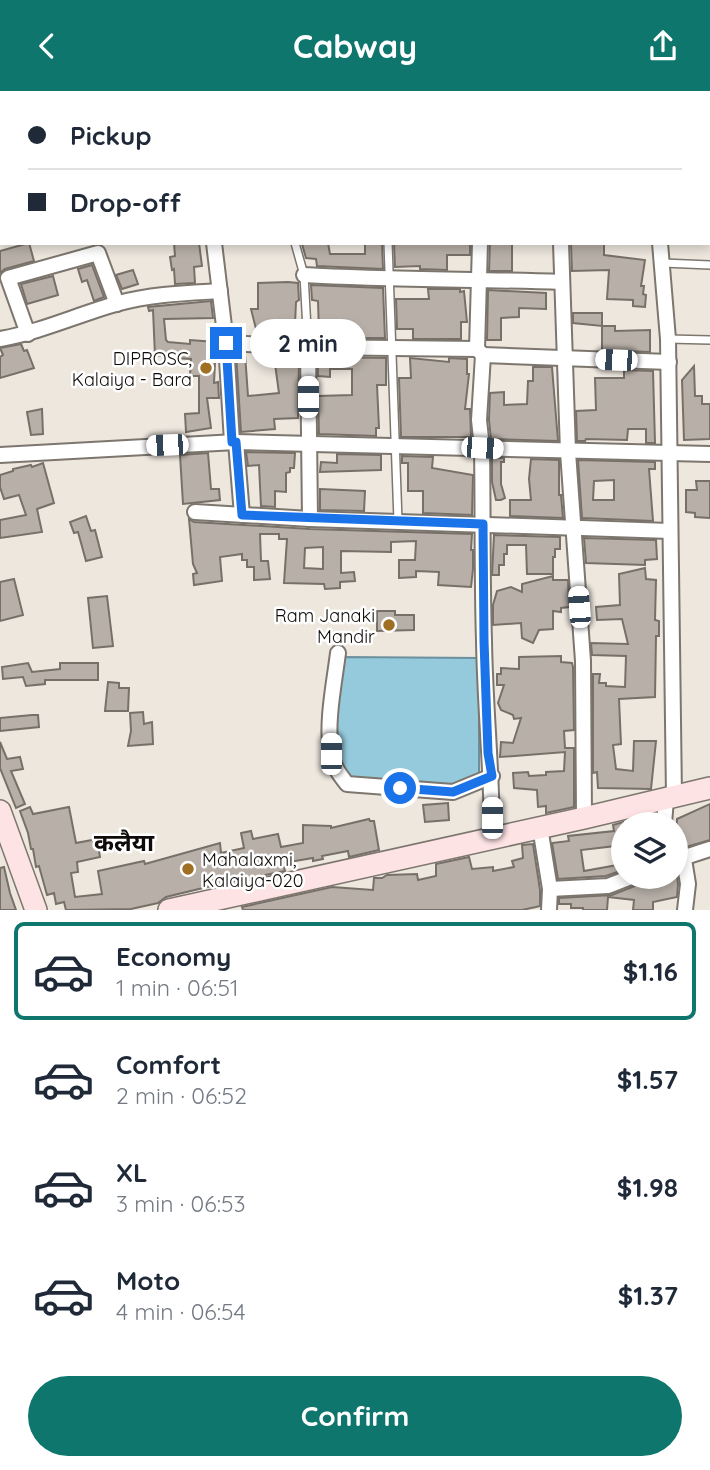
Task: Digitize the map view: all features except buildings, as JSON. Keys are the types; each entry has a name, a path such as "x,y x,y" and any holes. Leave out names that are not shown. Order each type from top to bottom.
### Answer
{"main road":[{"path":"169,910 710,788"},
{"path":"0,811 37,909"}],"street":[{"path":"214,245 242,515"},
{"path":"480,245 479,420 482,448 484,641 488,753 492,776 492,838"},
{"path":"561,245 563,358 583,661 584,818"},
{"path":"660,245 668,339 671,453 670,798 667,812"},
{"path":"27,334 8,278 98,253 117,304"},
{"path":"304,275 390,280 562,282"},
{"path":"0,339 27,334 117,304 154,296 220,291"},
{"path":"226,343 669,362"},
{"path":"308,347 310,519"},
{"path":"0,455 234,442 308,446 710,454"},
{"path":"195,512 310,519 670,531"},
{"path":"338,653 331,711 331,754 337,771 347,784 453,792 492,776"},
{"path":"540,827 550,889 549,910"},
{"path":"688,857 710,849"},
{"path":"550,889 611,885"},
{"path":"684,910 687,889"}],"lane":[{"path":"296,245 304,275 308,347"},
{"path":"388,245 398,521"},
{"path":"663,264 710,265"},
{"path":"668,339 710,339"}],"water":[{"path":"343,657 479,658 479,777 449,787 349,780 339,762 336,715"}],"place":[{"name":"DIPROSC, Kalaiya - Bara","path":"206,368"},
{"name":"Ram Janaki Mandir","path":"389,625"},
{"name":"Mahalaxmi, Kalaiya-020","path":"188,869"}],"district":[{"name":"कलैया","path":"124,842"}],"route":[{"path":"226,343 232,442 236,442 242,515 483,524 488,753 492,776 453,792 400,788"}]}
